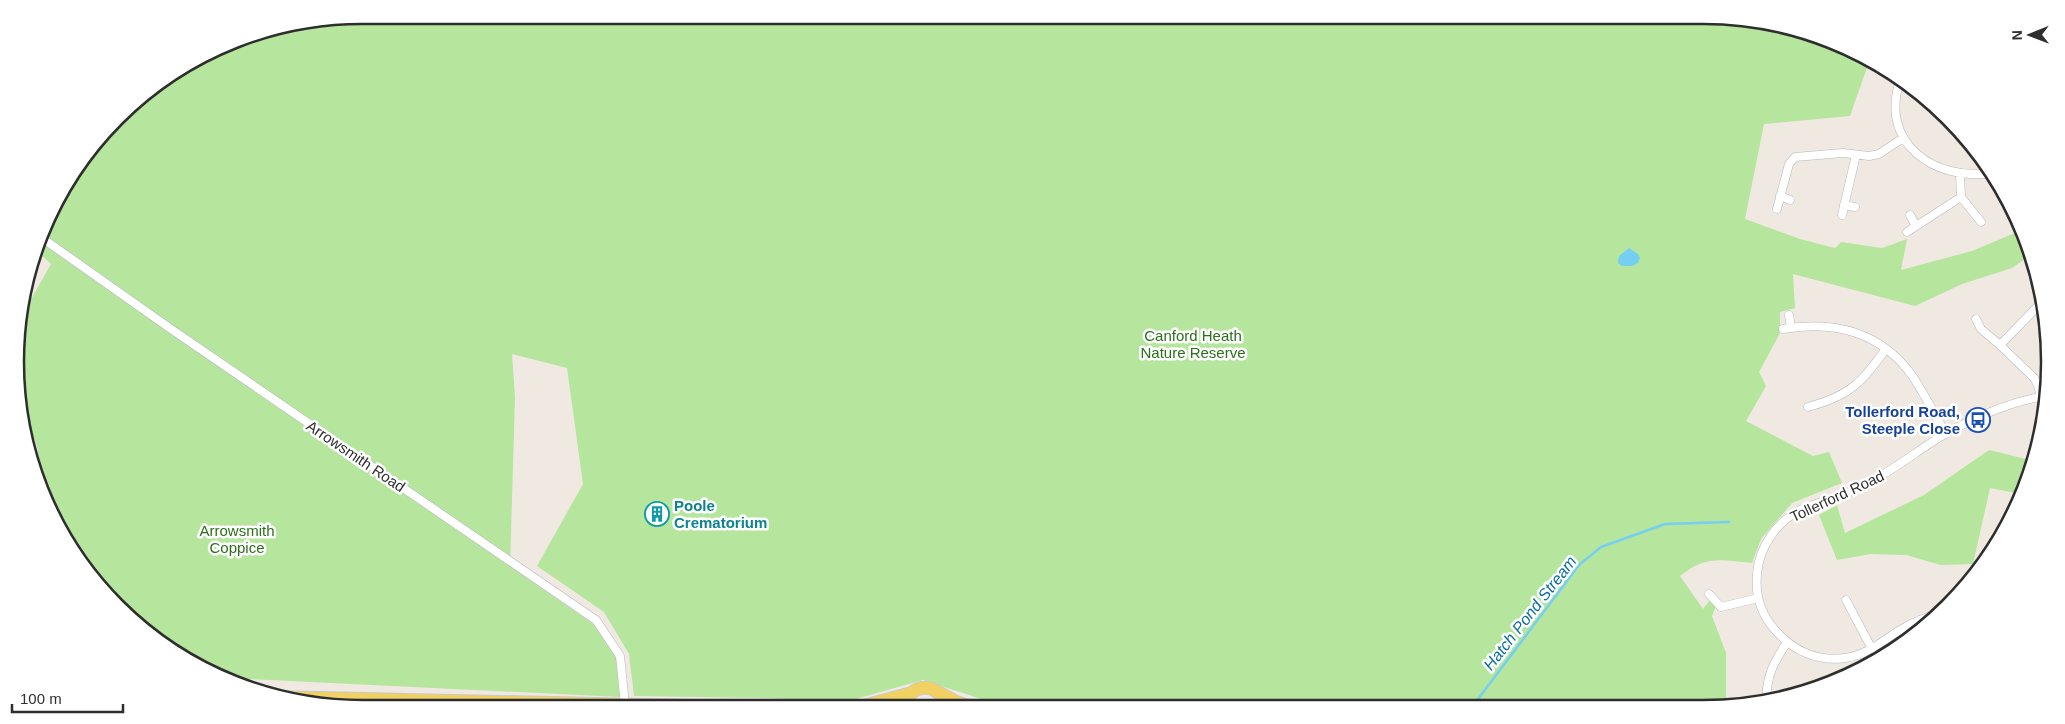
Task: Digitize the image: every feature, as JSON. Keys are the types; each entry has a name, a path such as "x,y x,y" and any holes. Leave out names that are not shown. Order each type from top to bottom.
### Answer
{"main road":[{"path":"886,700 925,688 938,692 952,700"},
{"path":"938,692 944,700"},
{"path":"907,700 912,693"},
{"path":"327,698 404,700"}],"street":[{"path":"1898,86 1895,107 1903,138 1922,158 1935,166 1960,174 1983,173"},
{"path":"1777,209 1789,164 1795,156 1843,153 1875,155 1903,138"},
{"path":"1842,215 1856,155"},
{"path":"1960,174 1960,196 1981,222"},
{"path":"1780,196 1790,200"},
{"path":"1907,232 1960,196"},
{"path":"1844,205 1855,207"},
{"path":"1910,215 1916,226"},
{"name":"Arrowsmith Road","path":"46,241 171,329 596,620 620,656 624,700"},
{"path":"2000,345 2037,308"},
{"path":"1789,315 1787,328 1824,325 1841,328 1870,339 1886,349 1912,377 1946,434"},
{"path":"1976,319 1981,329 2034,378 2040,390"},
{"path":"1808,407 1845,394 1866,376 1886,349"},
{"name":"Tollerford Road","path":"1924,618 1917,620 1859,656 1830,659 1816,657 1803,652 1787,642 1767,620 1758,598 1756,581 1760,555 1772,535 1789,516 1872,481 1946,434 1987,414 2039,398"},
{"path":"1709,594 1721,607 1758,598"},
{"path":"1846,600 1872,649"},
{"path":"1767,694 1768,675 1772,665 1787,642"}],"green space":[{"name":"Canford Heath Nature Reserve","path":"340,24 1725,24 1769,30 1791,35 1832,49 1867,67 1850,116 1764,124 1745,219 1800,239 1835,248 1841,242 1882,248 1907,239 1901,270 1972,251 2016,233 2025,259 2012,268 1962,284 1915,306 1793,274 1795,308 1780,312 1780,333 1759,372 1766,386 1746,421 1813,456 1829,452 1842,483 1792,503 1761,539 1752,563 1714,560 1689,569 1680,576 1703,609 1710,600 1716,606 1712,616 1726,653 1725,700 984,700 923,680 852,700 634,696 629,654 604,612 537,566 583,484 567,368 512,354 515,398 510,566 596,626 616,656 620,697 243,679 212,665 174,643 123,601 81,550 49,491 38,458 38,450 30,425 24,384 24,340 29,302 51,264 41,255 49,233 69,193 108,139 139,108 193,69 233,49 274,35"},
{"path":"1989,450 2027,459 2015,493 1990,488 1973,564 1941,565 1906,555 1871,554 1837,560 1819,515 1837,505 1845,533 1924,495"}],"water":[{"path":"1629,248 1638,254 1640,258 1638,263 1632,266 1622,266 1618,263 1619,256"}],"waterway":[{"name":"Hatch Pond Stream","path":"1477,700 1579,565 1601,547 1665,524 1729,522"}],"place":[{"name":"Tollerford Road, Steeple Close","path":"1978,420"},
{"name":"Poole Crematorium","path":"657,514"}],"park label":[{"name":"Arrowsmith Coppice","path":"237,538"}]}
